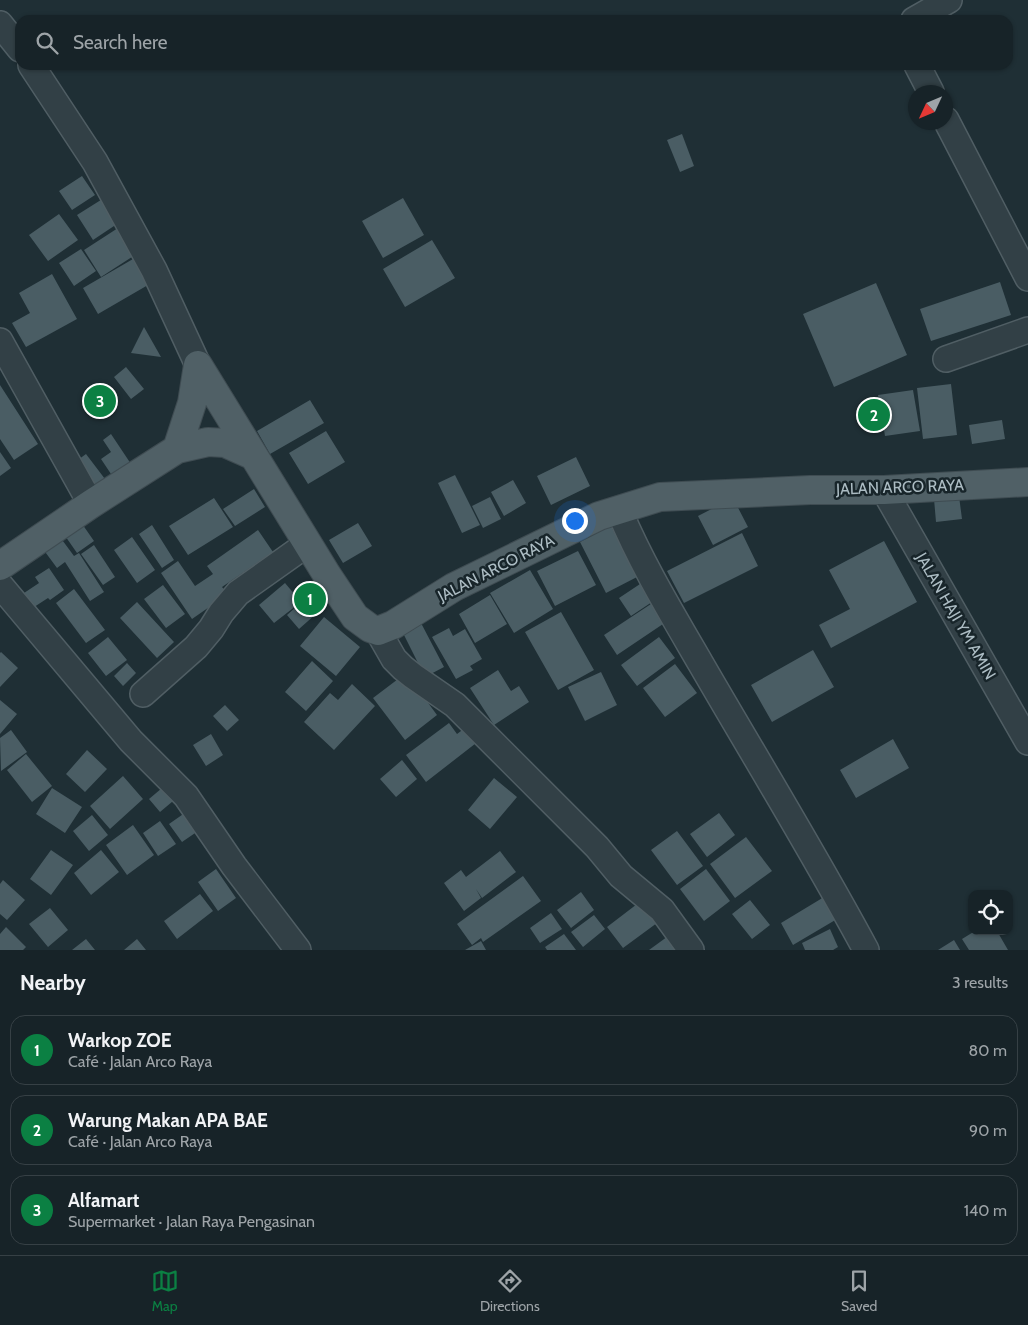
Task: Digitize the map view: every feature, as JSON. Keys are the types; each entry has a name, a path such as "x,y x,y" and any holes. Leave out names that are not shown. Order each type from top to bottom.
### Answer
{"main road":[{"path":"178,449 192,403 198,365"},
{"path":"198,365 307,544 356,617 370,628 378,631"},
{"path":"0,566 91,504 178,449 208,442 225,443 252,455"},
{"name":"JALAN ARCO RAYA","path":"378,631 393,625 454,587 599,516 660,497 810,490 884,490 1028,482"}],"street":[{"path":"923,15 949,0"},
{"path":"0,24 15,43"},
{"path":"33,70 99,171 154,270 198,365"},
{"path":"920,70 927,85"},
{"path":"951,130 1028,278"},
{"path":"946,359 1028,330"},
{"path":"0,341 91,504"},
{"name":"JALAN HAJI YM AMIN","path":"884,490 1028,742"},
{"path":"619,510 630,538 690,646 826,876 866,950"},
{"path":"143,694 196,647 211,629 221,612 238,593 307,544"},
{"path":"0,585 131,741 186,796 234,866 298,950"},
{"path":"378,631 394,659 413,676 455,705 597,847 621,876 662,910 692,950"}],"building":[{"path":"682,134 694,166 680,172 667,140"},
{"path":"82,176 95,195 72,210 59,191"},
{"path":"104,198 120,222 93,240 77,215"},
{"path":"403,198 424,235 383,258 362,221"},
{"path":"59,214 78,240 48,261 29,235"},
{"path":"118,228 135,255 101,277 84,250"},
{"path":"432,240 455,278 405,307 383,269"},
{"path":"81,249 96,271 74,286 59,263"},
{"path":"133,259 148,285 98,314 83,288"},
{"path":"52,274 77,319 26,347 12,323 30,313 19,293"},
{"path":"1000,282 1011,315 931,341 920,309"},
{"path":"876,283 907,355 834,387 803,314"},
{"path":"144,327 161,357 131,353"},
{"path":"126,367 144,389 131,399 114,377"},
{"path":"951,384 957,435 923,439 917,388"},
{"path":"0,385 38,444 14,460 0,439"},
{"path":"913,390 920,431 885,436 878,395"},
{"path":"310,400 324,423 270,454 257,431"},
{"path":"1002,420 1005,439 972,444 969,425"},
{"path":"326,431 345,462 308,484 289,453"},
{"path":"111,434 133,467 115,480 101,459 111,452 103,440"},
{"path":"0,452 11,468 0,476"},
{"path":"86,454 105,479 94,487 75,462"},
{"path":"576,457 590,486 551,505 537,476"},
{"path":"455,475 480,525 462,533 438,483"},
{"path":"513,480 526,503 504,516 491,492"},
{"path":"254,489 265,507 235,526 223,509"},
{"path":"959,496 962,519 936,522 934,499"},
{"path":"490,497 501,519 483,528 472,506"},
{"path":"214,498 233,527 188,555 169,526"},
{"path":"733,498 748,527 713,545 698,516"},
{"path":"78,518 94,541 77,553 61,530"},
{"path":"358,523 372,546 343,563 329,540"},
{"path":"152,525 174,560 162,568 139,534"},
{"path":"611,526 637,577 606,593 580,542"},
{"path":"258,530 273,552 222,587 228,594 192,619 161,573 178,561 195,586 213,574 207,566"},
{"path":"57,533 74,556 79,553 104,592 90,601 65,562 57,568 40,545"},
{"path":"742,533 758,566 684,603 667,571"},
{"path":"132,537 155,570 137,583 114,550"},
{"path":"884,541 917,602 831,648 819,625 850,609 829,570"},
{"path":"94,545 115,577 103,585 81,554"},
{"path":"578,551 596,585 555,606 537,571"},
{"path":"49,568 64,590 50,600 48,598 31,609 21,595 39,583 35,577"},
{"path":"530,570 553,609 514,633 490,593"},
{"path":"285,583 301,602 274,623 259,605"},
{"path":"640,584 652,602 631,616 619,598"},
{"path":"163,585 185,614 166,628 144,599"},
{"path":"74,589 105,630 86,643 56,603"},
{"path":"313,592 325,606 299,629 287,615"},
{"path":"490,595 507,624 475,643 459,614"},
{"path":"657,600 666,613 659,618 663,624 617,655 604,635"},
{"path":"137,602 174,642 157,658 120,618"},
{"path":"561,612 594,670 558,690 525,632"},
{"path":"324,617 360,647 336,676 300,646"},
{"path":"421,623 444,667 425,677 403,633"},
{"path":"449,628 453,636 465,629 482,659 470,666 473,670 456,679 432,637"},
{"path":"108,637 127,660 106,676 88,653"},
{"path":"659,637 675,658 637,686 621,665"},
{"path":"813,650 834,687 772,722 751,685"},
{"path":"0,653 18,668 0,687"},
{"path":"312,661 333,681 306,711 285,692"},
{"path":"127,663 136,673 123,686 114,676"},
{"path":"675,664 697,693 665,717 643,688"},
{"path":"498,670 511,691 519,686 529,702 494,725 470,688"},
{"path":"601,672 617,705 585,721 568,687"},
{"path":"406,673 437,715 405,740 373,698"},
{"path":"352,684 375,706 334,750 304,722 330,693 338,700"},
{"path":"0,700 17,714 0,734"},
{"path":"225,705 239,720 227,731 213,716"},
{"path":"449,723 457,734 469,725 480,740 426,782 406,755"},
{"path":"11,730 27,752 1,771 0,738"},
{"path":"211,734 223,755 206,766 193,745"},
{"path":"893,739 909,768 856,798 840,770"},
{"path":"87,750 107,769 85,792 66,774"},
{"path":"26,754 52,786 32,802 7,770"},
{"path":"402,760 417,779 396,797 380,779"},
{"path":"123,776 143,799 110,829 90,806"},
{"path":"494,778 517,797 490,829 468,810"},
{"path":"168,783 179,796 160,812 149,799"},
{"path":"52,788 82,807 65,833 36,814"},
{"path":"189,810 201,829 182,842 169,824"},
{"path":"719,813 735,835 707,857 690,834"},
{"path":"92,815 108,835 89,851 73,831"},
{"path":"160,821 176,844 158,856 143,833"},
{"path":"133,825 154,855 127,875 106,845"},
{"path":"677,831 703,866 677,885 651,850"},
{"path":"746,837 772,871 735,898 710,864"},
{"path":"51,850 73,865 51,895 30,879"},
{"path":"101,850 119,872 91,895 74,873"},
{"path":"500,851 516,872 482,898 476,889 481,898 464,911 444,883 461,870 466,877"},
{"path":"216,869 236,898 218,911 198,882"},
{"path":"706,869 730,901 704,921 680,889"},
{"path":"523,876 541,901 483,942 481,938 472,945 457,924"},
{"path":"3,880 25,900 7,920 0,914 0,884"},
{"path":"581,892 594,910 571,928 557,910"},
{"path":"200,894 213,911 177,939 164,921"},
{"path":"824,897 837,919 793,945 781,923"},
{"path":"750,900 770,925 752,939 732,914"},
{"path":"641,901 657,923 623,948 607,927"},
{"path":"50,908 68,930 48,947 29,924"},
{"path":"551,913 562,929 540,943 530,928"},
{"path":"594,915 605,929 583,947 571,932"},
{"path":"6,927 26,947 23,950 0,950 0,934"},
{"path":"830,929 838,947 833,950 805,950 802,943"},
{"path":"564,934 576,950 547,950 545,947"},
{"path":"671,934 683,950 649,950"},
{"path":"968,935 999,935 1008,950 969,950 962,939"},
{"path":"86,939 95,950 72,950"},
{"path":"137,939 146,950 124,950"},
{"path":"954,940 960,950 938,950"},
{"path":"481,941 486,950 465,950"}],"place":[{"name":"Alfamart","path":"100,401"},
{"name":"Warung Makan APA BAE","path":"874,415"},
{"name":"Warkop ZOE","path":"310,599"}]}
